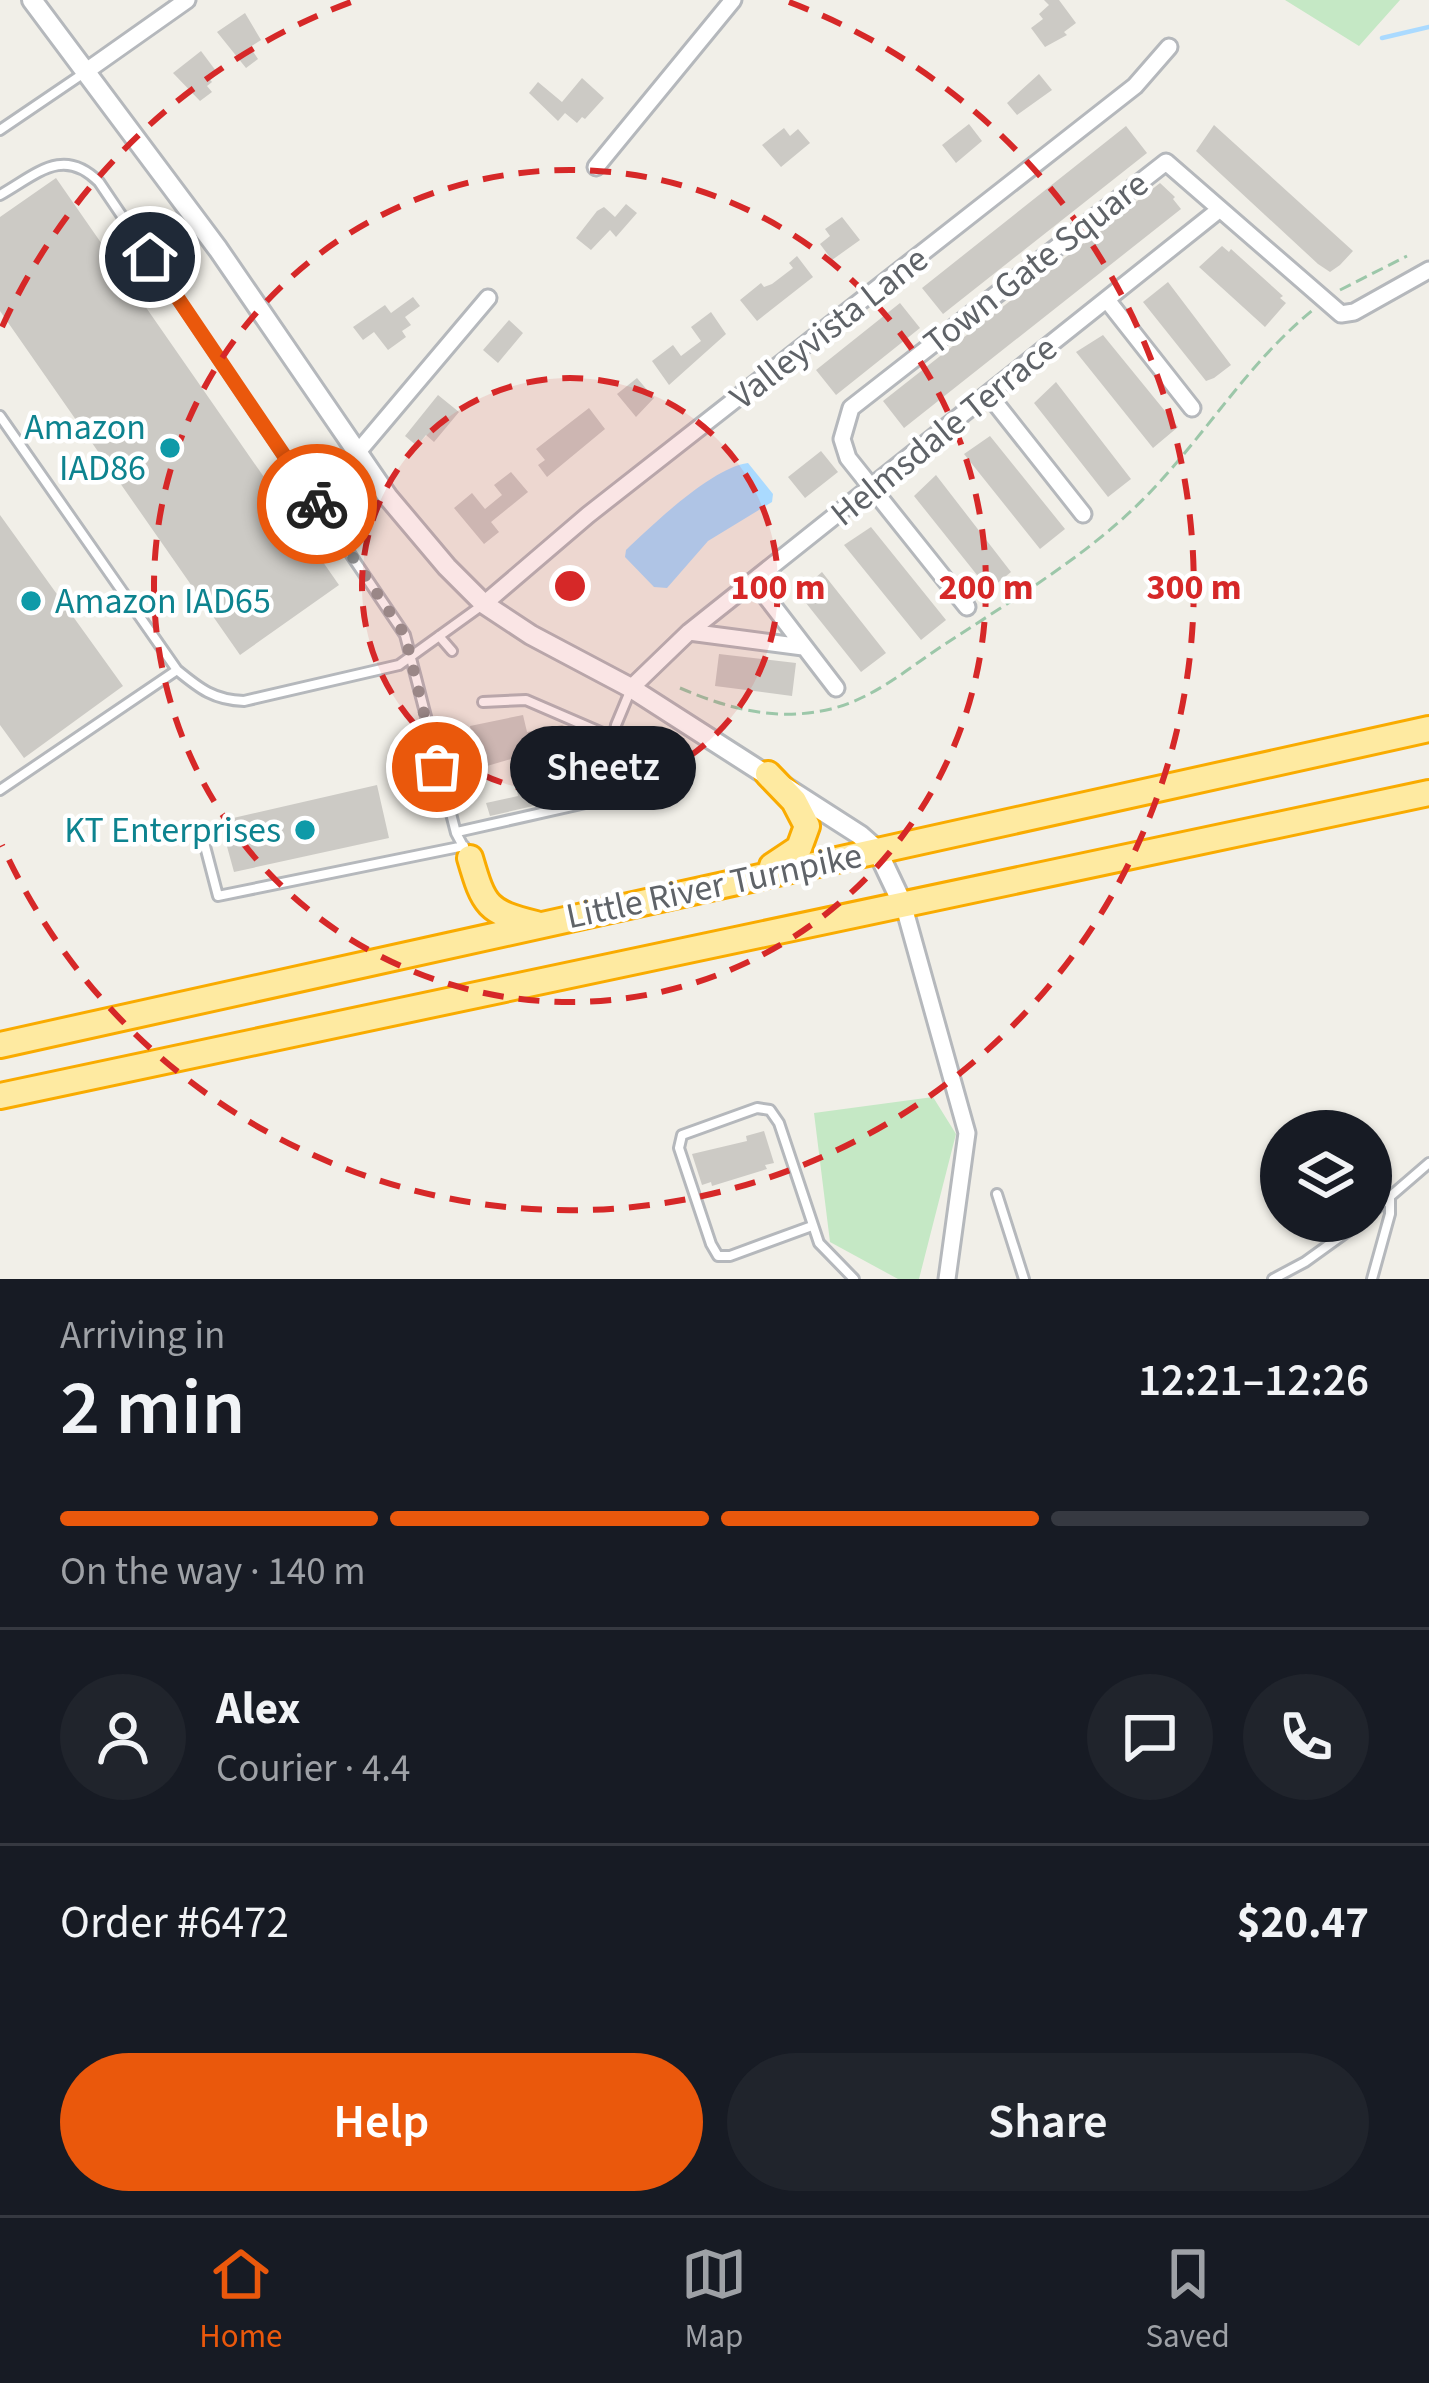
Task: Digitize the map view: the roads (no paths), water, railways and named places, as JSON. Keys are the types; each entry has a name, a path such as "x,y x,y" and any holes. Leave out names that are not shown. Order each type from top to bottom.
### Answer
{"highway":[{"name":"Little River Turnpike","path":"0,1045 1429,728"},
{"path":"723,885 784,860 800,848 807,833 802,811 768,774"},
{"name":"Little River Turnpike","path":"0,1096 1429,793"},
{"path":"467,852 489,907 538,925"}],"street":[{"path":"32,0 231,267 416,534 484,604 531,635 632,688 877,850 904,907 968,1133 947,1279"},
{"path":"85,73 188,0"},
{"path":"596,167 733,0"},
{"name":"Valleyvista Lane","path":"484,604 588,515 1135,86 1169,47"},
{"name":"Town Gate Square","path":"872,490 848,458 842,439 851,408 1166,162 1344,315 1429,270"},
{"name":"Helmsdale Terrace","path":"632,688 689,632 1220,209"},
{"path":"357,453 488,298"},
{"path":"1107,300 1192,408"},
{"path":"989,395 1083,514"},
{"path":"872,490 967,607"},
{"path":"754,581 836,688"},
{"path":"689,632 803,647"}],"lane":[{"path":"0,130 85,73"},
{"path":"0,195 64,163 76,164 100,182 405,635 428,734 456,832 467,852 218,896 200,827"},
{"path":"0,416 177,670 221,700 244,701 381,670 412,658 484,604"},
{"path":"439,636 452,651"},
{"path":"0,790 177,670"},
{"path":"456,832 590,802 603,792 614,738 632,688"},
{"path":"483,702 526,700 614,738"},
{"path":"812,1226 730,1256 718,1256 679,1148 682,1135 757,1108 770,1110 779,1123 812,1226 830,1258 854,1279"},
{"path":"1392,1194 1429,1163"},
{"path":"997,1194 1024,1279"},
{"path":"1273,1279 1333,1242"},
{"path":"1372,1279 1382,1242"}],"water":[{"path":"748,463 773,494 772,502 708,541 667,588 654,587 625,557 626,550 701,486"}],"waterway":[{"path":"1382,38 1429,27"}],"place":[{"name":"Amazon IAD86","path":"170,448"},
{"name":"Amazon IAD65","path":"31,601"},
{"name":"Sheetz","path":"437,767"},
{"name":"KT Enterprises","path":"305,830"}]}
